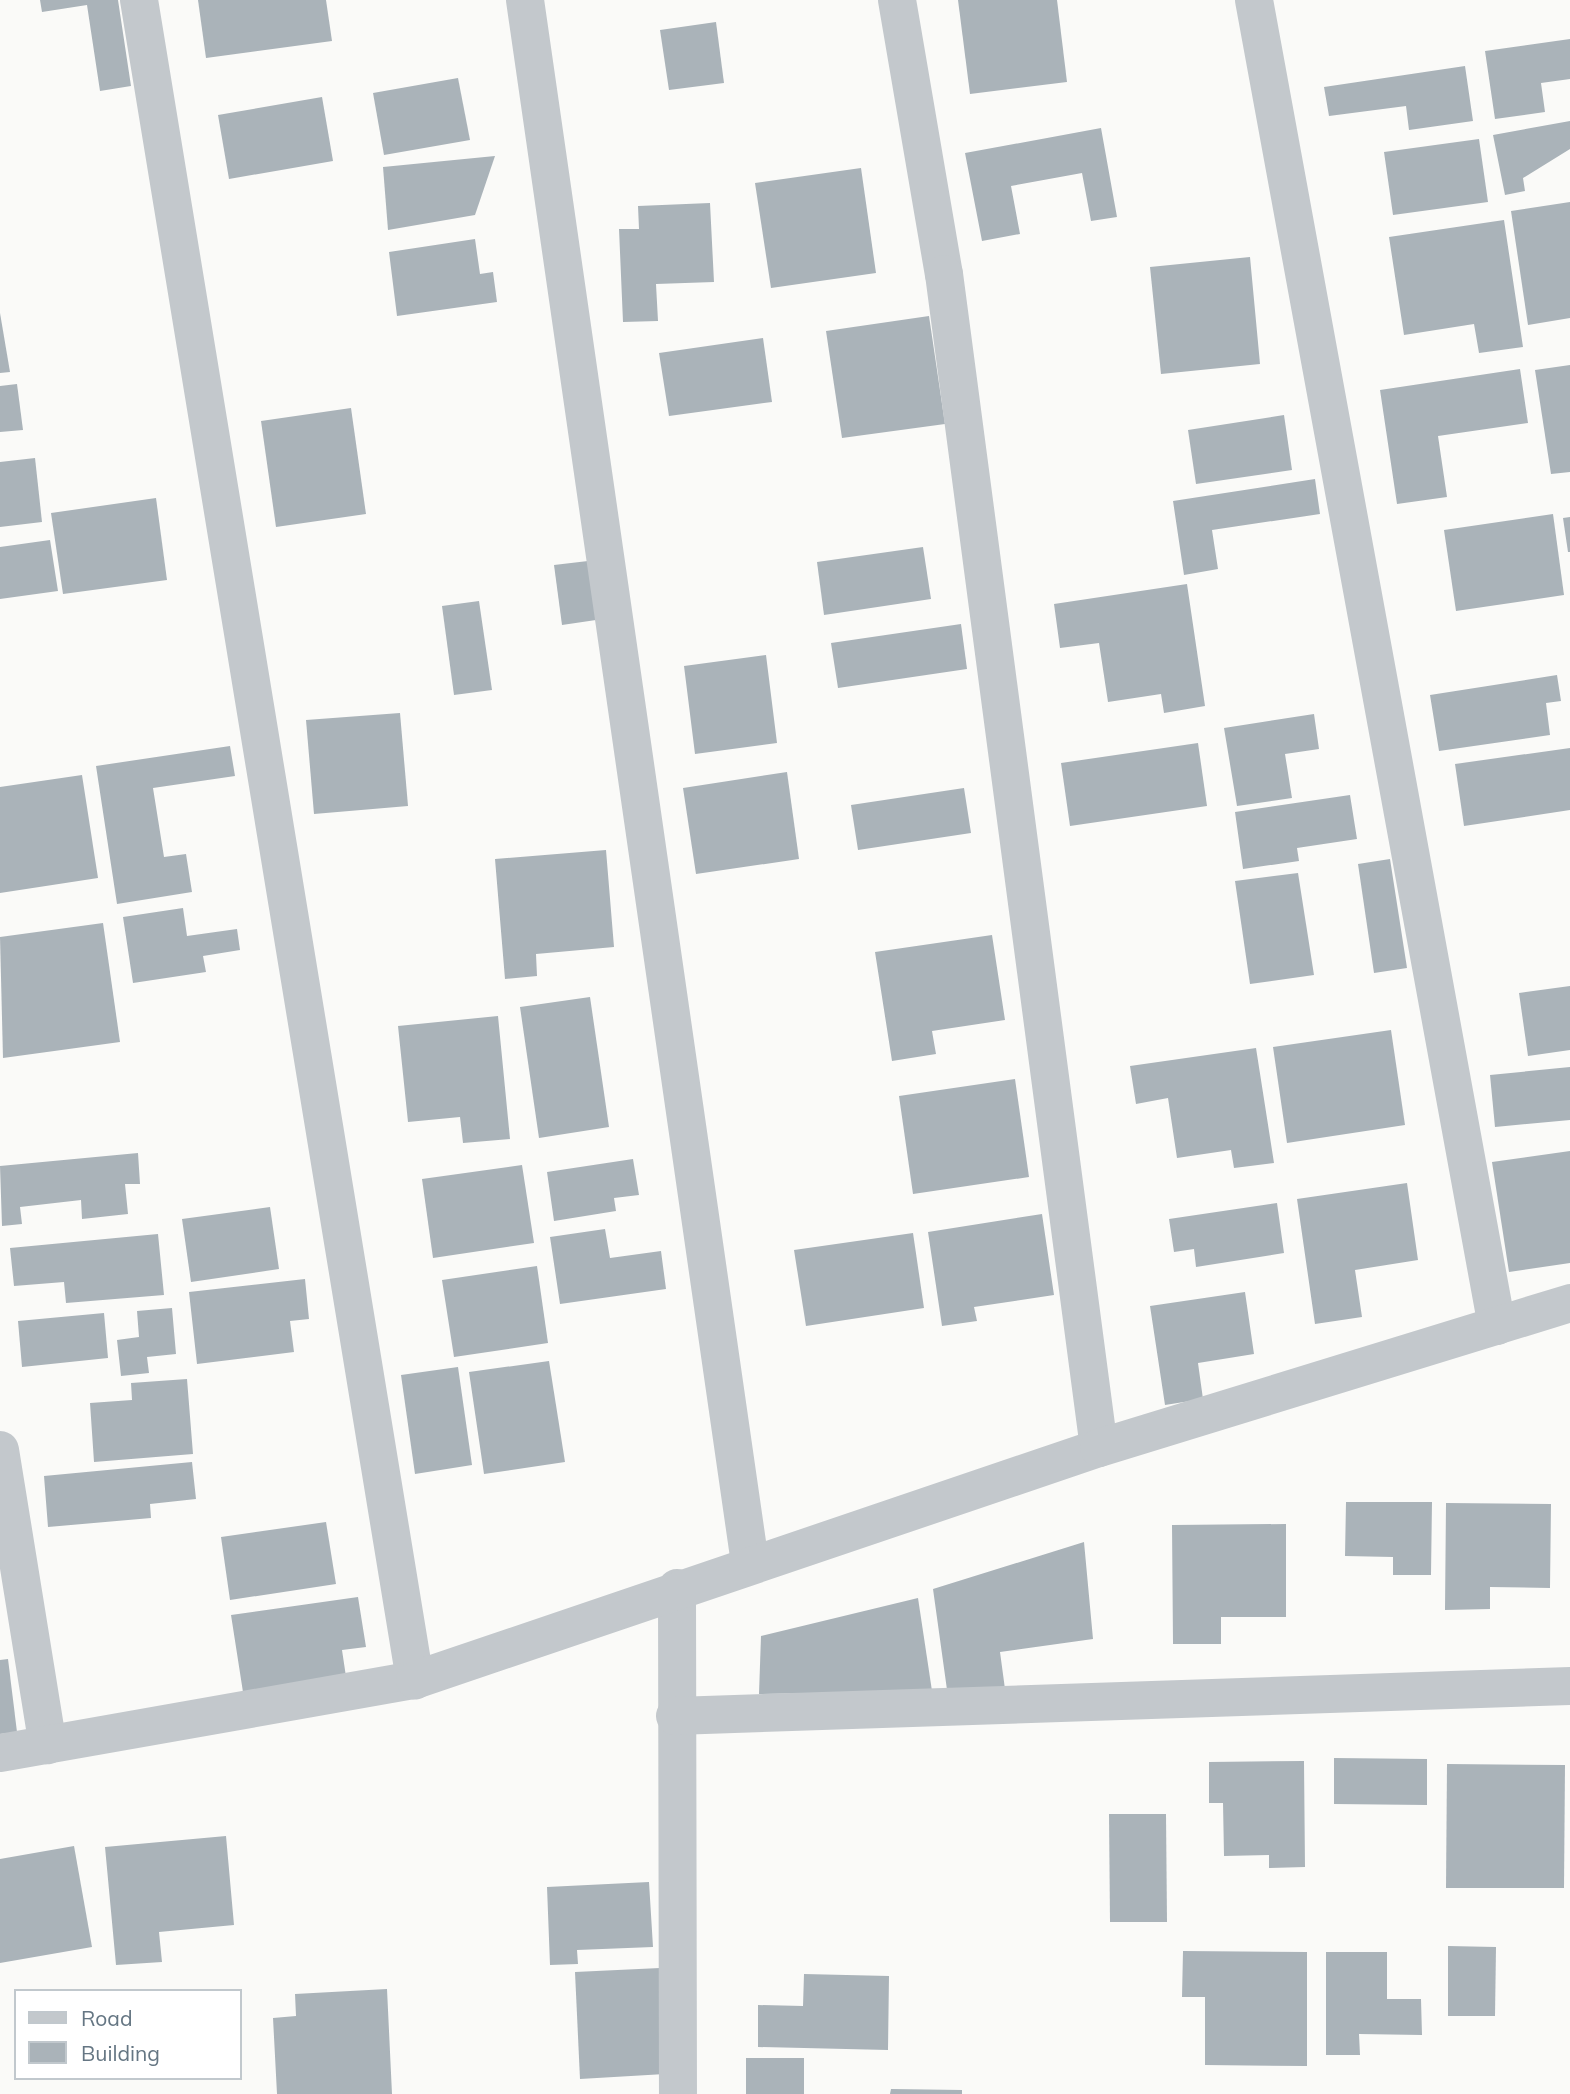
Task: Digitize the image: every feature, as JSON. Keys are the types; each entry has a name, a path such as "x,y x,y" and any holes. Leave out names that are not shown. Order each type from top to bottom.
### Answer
{"street":[{"path":"139,0 415,1680"},
{"path":"525,0 750,1564"},
{"path":"897,0 944,274 1099,1448"},
{"path":"1254,0 1497,1326"},
{"path":"0,1753 415,1680 677,1588 1099,1448 1570,1303"},
{"path":"0,1450 48,1745"},
{"path":"677,1588 675,1716 678,2094"},
{"path":"675,1716 1570,1686"}],"building":[{"path":"40,0 118,0 131,86 100,91 87,5 42,12"},
{"path":"198,0 326,0 332,41 206,58"},
{"path":"958,0 1057,0 1067,82 970,94"},
{"path":"716,22 724,83 669,90 660,30"},
{"path":"1570,39 1570,79 1541,83 1545,112 1495,119 1485,51"},
{"path":"1465,66 1473,121 1409,130 1406,106 1329,116 1324,87"},
{"path":"458,78 470,140 384,155 373,93"},
{"path":"322,97 333,161 229,179 218,115"},
{"path":"1570,121 1570,149 1523,178 1525,191 1505,195 1493,135"},
{"path":"1101,128 1117,217 1091,221 1082,173 1011,186 1020,234 982,241 965,153"},
{"path":"1479,139 1488,202 1393,215 1384,152"},
{"path":"495,156 475,215 388,230 383,167"},
{"path":"861,168 876,273 771,288 755,183"},
{"path":"1570,202 1570,318 1528,325 1511,211"},
{"path":"710,203 714,282 656,284 658,321 623,322 619,229 639,229 638,206"},
{"path":"1504,220 1523,347 1479,353 1474,324 1404,335 1389,237"},
{"path":"475,239 480,274 493,272 497,302 397,316 389,252"},
{"path":"1250,257 1260,364 1161,374 1150,267"},
{"path":"0,313 10,372 0,373"},
{"path":"929,316 945,424 842,438 826,331"},
{"path":"763,338 772,402 669,416 659,353"},
{"path":"1570,365 1570,472 1551,474 1535,370"},
{"path":"1520,369 1528,423 1438,436 1447,497 1397,504 1380,390"},
{"path":"17,384 23,430 0,432 0,386"},
{"path":"351,408 366,514 276,527 261,421"},
{"path":"1284,415 1292,470 1196,484 1188,430"},
{"path":"35,458 42,522 0,527 0,462"},
{"path":"1315,479 1320,514 1212,530 1218,569 1184,575 1173,501"},
{"path":"156,498 167,580 63,594 51,513"},
{"path":"1553,514 1564,595 1456,611 1444,530"},
{"path":"1570,517 1570,552 1568,552 1563,518"},
{"path":"50,540 58,591 0,599 0,547"},
{"path":"923,547 931,599 824,615 817,562"},
{"path":"588,561 596,620 562,625 554,565"},
{"path":"1187,584 1205,706 1164,713 1161,694 1108,702 1099,643 1060,648 1054,604"},
{"path":"479,601 492,690 454,695 442,606"},
{"path":"961,624 967,669 838,688 831,643"},
{"path":"766,655 777,743 695,754 684,666"},
{"path":"1557,675 1561,701 1546,703 1550,735 1439,751 1430,695"},
{"path":"400,713 408,806 314,814 306,720"},
{"path":"1314,714 1319,749 1285,754 1292,798 1237,806 1224,728"},
{"path":"1198,743 1207,806 1070,826 1061,763"},
{"path":"230,746 235,776 153,788 164,857 186,854 192,892 117,904 96,766"},
{"path":"1570,748 1570,810 1464,826 1455,764"},
{"path":"787,772 799,859 696,874 683,788"},
{"path":"82,775 98,878 0,893 0,787"},
{"path":"964,788 971,833 858,850 851,805"},
{"path":"1350,795 1357,839 1297,848 1299,861 1243,869 1235,812"},
{"path":"606,850 614,947 536,954 537,976 505,979 495,859"},
{"path":"1390,859 1407,968 1374,973 1358,864"},
{"path":"1298,873 1314,975 1250,984 1235,881"},
{"path":"183,908 187,936 237,929 240,950 203,956 206,972 133,983 123,917"},
{"path":"103,923 120,1042 3,1058 0,937"},
{"path":"992,935 1005,1020 932,1031 936,1054 892,1061 875,952"},
{"path":"1570,986 1570,1050 1528,1056 1519,993"},
{"path":"590,997 609,1127 539,1138 520,1007"},
{"path":"498,1016 510,1139 463,1143 460,1117 408,1122 398,1026"},
{"path":"1391,1030 1405,1125 1287,1143 1273,1047"},
{"path":"1256,1048 1274,1163 1234,1168 1231,1150 1177,1158 1168,1098 1136,1104 1130,1066"},
{"path":"1570,1067 1570,1120 1495,1127 1490,1075"},
{"path":"1015,1079 1029,1177 913,1194 899,1096"},
{"path":"1570,1151 1570,1263 1509,1272 1492,1162"},
{"path":"138,1153 140,1184 125,1184 128,1214 82,1219 81,1200 20,1207 22,1224 2,1226 0,1166"},
{"path":"633,1159 639,1195 614,1198 616,1211 554,1221 547,1172"},
{"path":"522,1165 534,1243 433,1258 422,1179"},
{"path":"1407,1183 1418,1260 1355,1270 1362,1317 1315,1324 1297,1199"},
{"path":"1277,1203 1284,1253 1196,1267 1194,1249 1174,1252 1169,1219"},
{"path":"270,1207 279,1269 191,1282 182,1219"},
{"path":"1042,1214 1054,1295 974,1307 977,1321 942,1326 928,1232"},
{"path":"605,1229 610,1258 661,1251 666,1289 560,1304 550,1237"},
{"path":"913,1233 924,1308 806,1326 794,1250"},
{"path":"158,1234 164,1295 66,1303 64,1282 14,1286 10,1248"},
{"path":"537,1266 548,1343 454,1357 442,1280"},
{"path":"305,1279 309,1319 290,1321 294,1352 197,1364 189,1292"},
{"path":"1245,1292 1254,1354 1198,1363 1203,1399 1165,1405 1150,1306"},
{"path":"172,1308 176,1354 147,1357 149,1373 121,1376 117,1340 139,1337 137,1311"},
{"path":"104,1313 108,1358 22,1367 18,1321"},
{"path":"549,1361 565,1462 484,1474 469,1372"},
{"path":"458,1367 472,1465 415,1474 401,1375"},
{"path":"187,1379 193,1454 94,1462 90,1403 132,1400 131,1383"},
{"path":"192,1462 196,1499 150,1504 151,1518 48,1527 44,1476"},
{"path":"1346,1502 1432,1502 1431,1575 1393,1575 1393,1557 1345,1556"},
{"path":"1446,1503 1551,1504 1550,1588 1490,1587 1490,1609 1445,1610"},
{"path":"326,1522 336,1584 230,1600 221,1537"},
{"path":"1286,1524 1286,1617 1221,1617 1221,1644 1173,1644 1172,1525"},
{"path":"1084,1542 1093,1639 1000,1652 1005,1689 948,1697 933,1589"},
{"path":"358,1597 366,1647 342,1650 348,1690 245,1705 231,1615"},
{"path":"918,1598 932,1691 759,1694 761,1636"},
{"path":"8,1659 17,1732 0,1734 0,1660"},
{"path":"1334,1758 1427,1759 1427,1805 1334,1804"},
{"path":"1304,1761 1305,1867 1269,1868 1269,1855 1224,1856 1223,1803 1209,1803 1209,1762"},
{"path":"1447,1764 1565,1765 1564,1888 1446,1888"},
{"path":"1109,1814 1166,1814 1167,1922 1110,1922"},
{"path":"226,1836 234,1925 159,1932 162,1962 116,1965 105,1847"},
{"path":"74,1846 92,1947 0,1963 0,1859"},
{"path":"649,1882 653,1947 577,1950 578,1964 550,1965 547,1887"},
{"path":"1448,1946 1496,1947 1495,2016 1448,2016"},
{"path":"1183,1951 1307,1952 1307,2066 1205,2065 1205,1997 1182,1997"},
{"path":"1326,1952 1387,1952 1387,1999 1421,1999 1422,2035 1359,2034 1360,2055 1326,2055"},
{"path":"660,1968 665,2074 580,2079 575,1972"},
{"path":"804,1974 889,1976 888,2050 758,2047 758,2005 803,2006"},
{"path":"387,1989 392,2094 277,2094 273,2018 296,2016 295,1994"},
{"path":"746,2058 804,2058 804,2094 746,2094"},
{"path":"891,2089 962,2090 962,2094 890,2094"}]}
